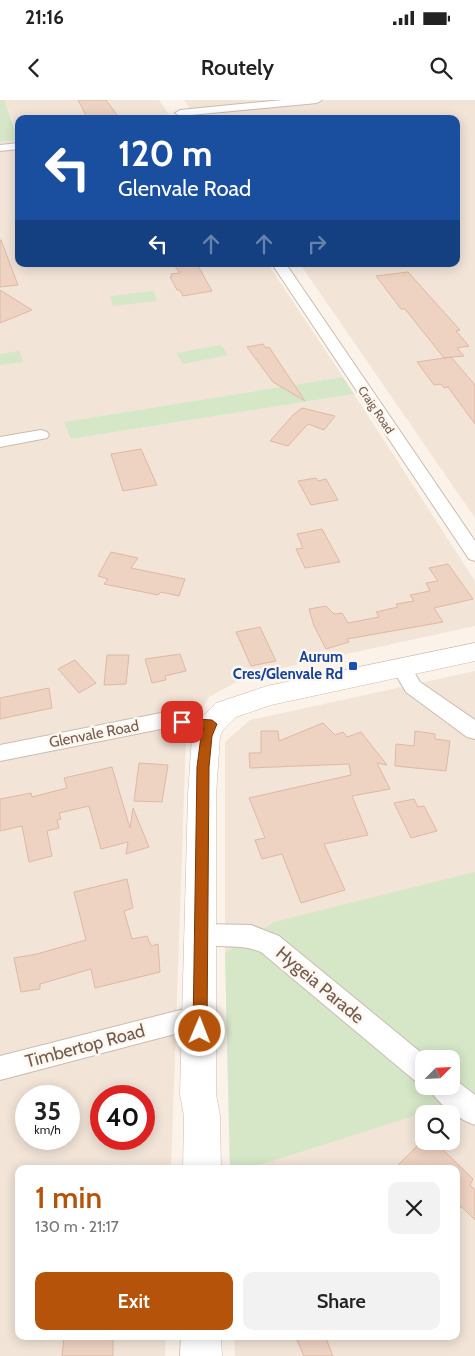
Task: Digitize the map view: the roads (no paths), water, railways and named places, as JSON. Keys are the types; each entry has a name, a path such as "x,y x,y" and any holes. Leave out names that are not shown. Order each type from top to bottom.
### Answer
{"street":[{"path":"180,114 317,100"},
{"path":"0,148 15,146"},
{"name":"Craig Road","path":"281,267 475,555"},
{"path":"0,442 41,436"},
{"path":"202,1165 202,1116 198,1094 204,754 206,736 212,724 226,710 253,700 475,652"},
{"path":"401,667 414,687 475,731"},
{"name":"Glenvale Road","path":"0,753 166,720 212,724"},
{"name":"Hygeia Parade","path":"202,935 251,936 270,944 415,1064"},
{"name":"Timbertop Road","path":"0,1068 200,1016"},
{"path":"453,1095 475,1112"},
{"path":"201,1340 201,1356"}],"place":[{"name":"Aurum Cres/Glenvale Rd","path":"353,666"}]}
